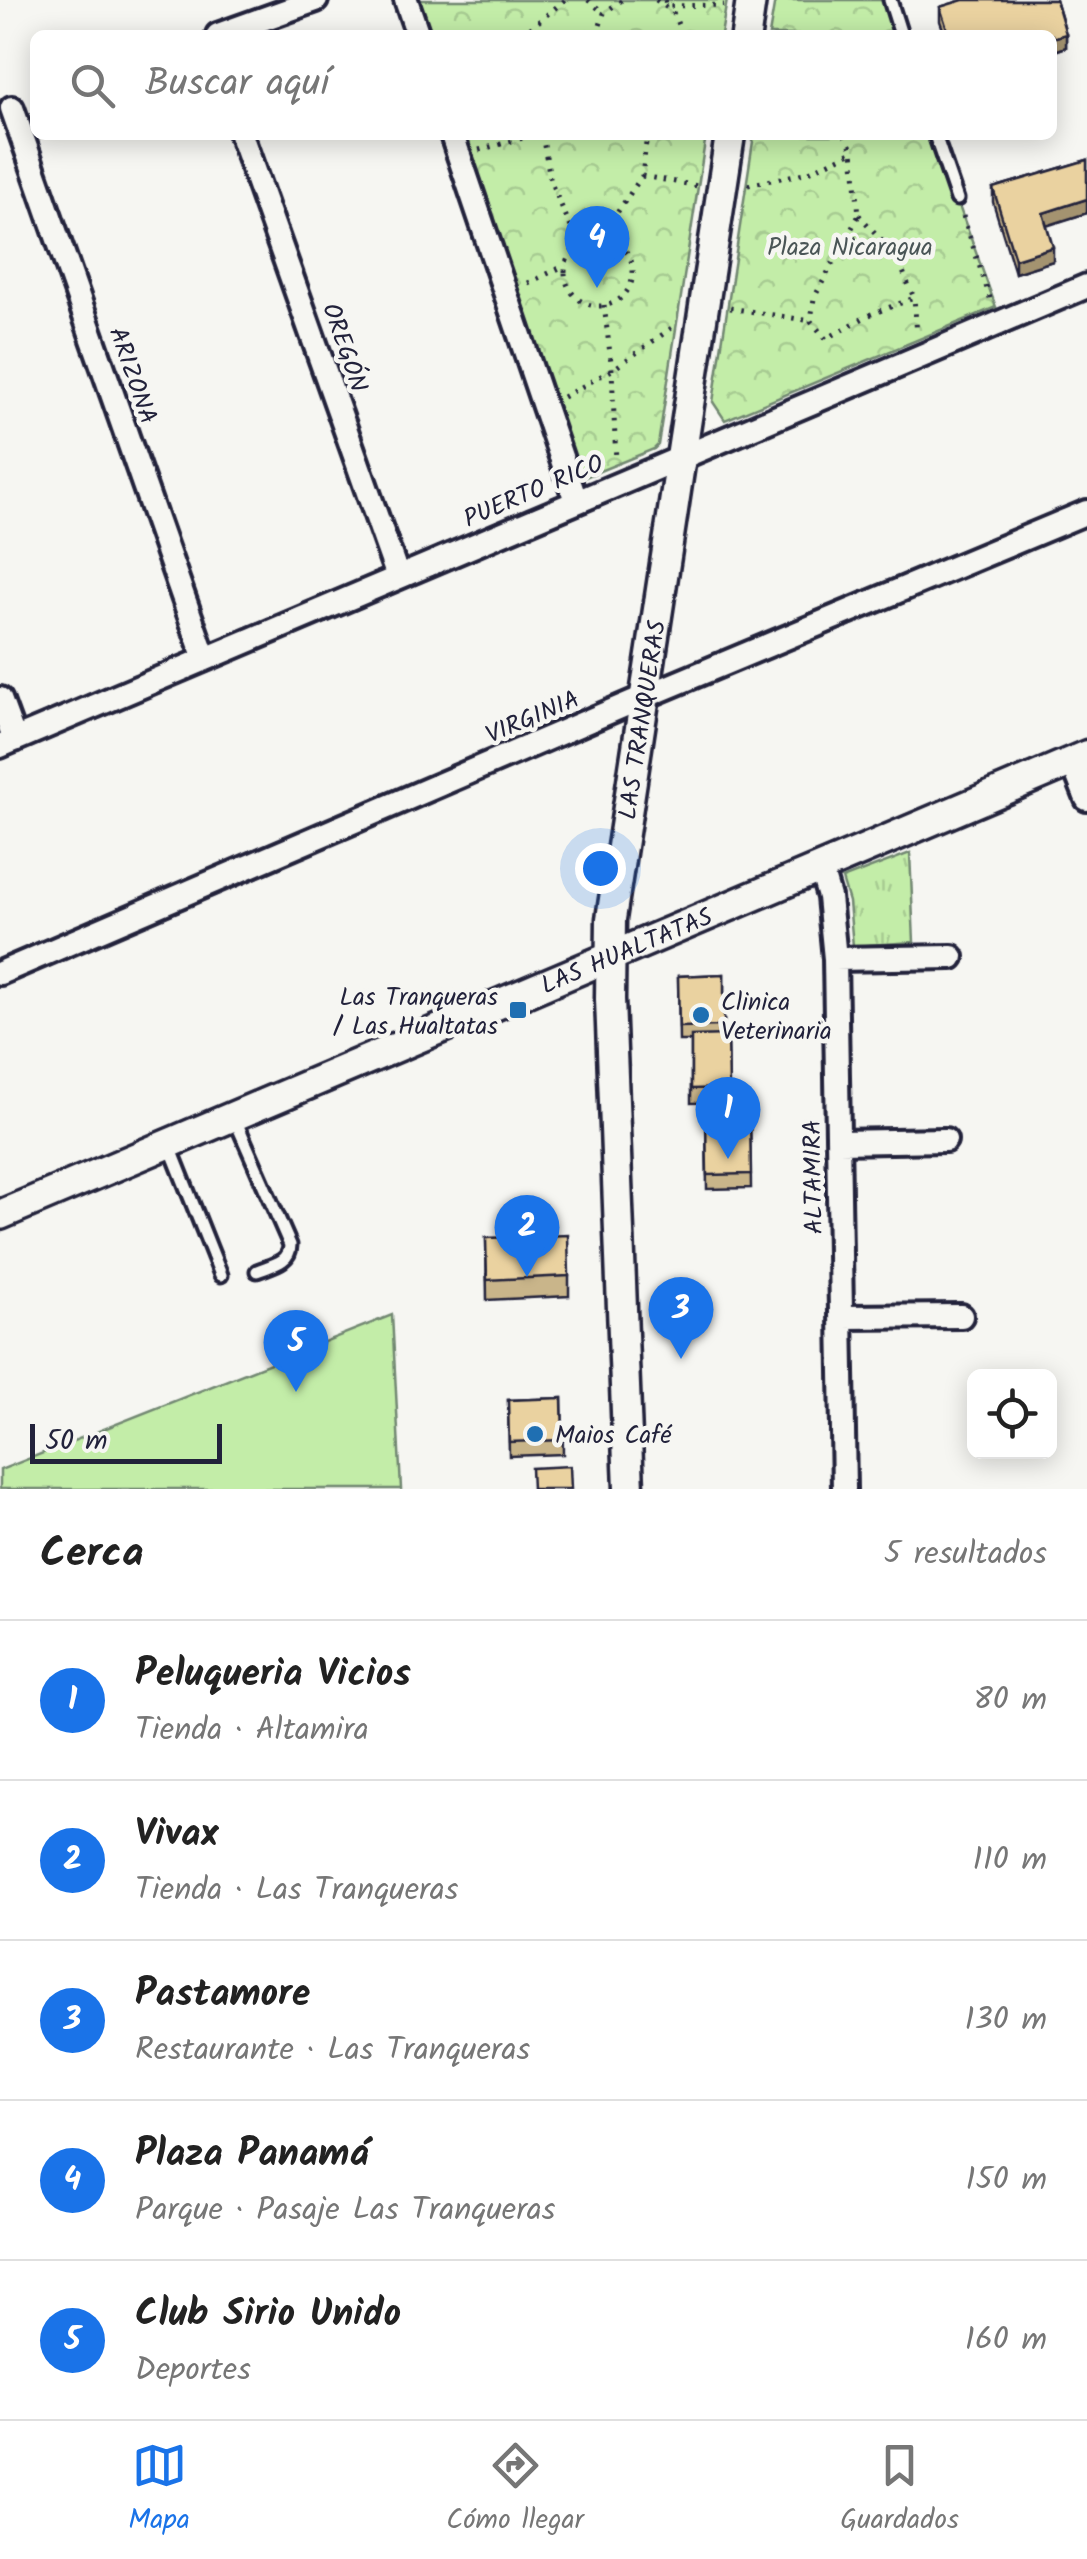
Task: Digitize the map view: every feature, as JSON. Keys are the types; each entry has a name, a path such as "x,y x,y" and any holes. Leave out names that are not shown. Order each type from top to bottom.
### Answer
{"street":[{"path":"232,30 316,0"},
{"path":"406,0 416,30"},
{"path":"747,30 751,0"},
{"path":"6,111 30,102"},
{"name":"ARIZONA","path":"6,111 205,659"},
{"name":"OREGÓN","path":"244,140 398,577"},
{"name":"LAS TRANQUERAS","path":"629,1489 609,955 612,908 729,140"},
{"path":"455,145 576,502"},
{"name":"PUERTO RICO","path":"7,743 1087,286"},
{"name":"VIRGINIA","path":"0,974 644,697 1087,512"},
{"path":"0,699 7,743"},
{"path":"1080,758 1087,799"},
{"name":"LAS HUALTATAS","path":"0,1215 1080,758"},
{"name":"ALTAMIRA","path":"820,866 829,898 834,959 844,1489"},
{"path":"834,959 952,957"},
{"path":"838,1142 944,1140"},
{"path":"843,1317 961,1316"}],"lane":[{"path":"890,0 900,30"},
{"path":"937,140 957,200"},
{"path":"234,1115 290,1246 286,1259 257,1271"},
{"path":"168,1142 221,1275"}],"path":[{"path":"528,30 565,0"},
{"path":"588,0 604,13"},
{"path":"599,30 604,13 622,0"},
{"path":"656,0 666,3 681,30"},
{"path":"455,145 494,140"},
{"path":"543,140 551,183 579,244"},
{"path":"600,238 642,176 647,140"},
{"path":"811,321 814,298 859,215 853,151 847,140"},
{"path":"642,176 722,190 810,172 853,151"},
{"path":"957,200 998,323"},
{"path":"859,215 897,257 914,298 918,357"},
{"path":"600,238 622,246 633,273 631,284 620,298 604,305 592,305 578,298 566,278 566,265 579,244 600,238"},
{"path":"506,294 566,265"},
{"path":"544,407 612,370 704,305 811,321 826,339 870,314 914,298"},
{"path":"604,305 612,370 616,484"}],"green space":[{"path":"413,0 727,0 722,30 423,30"},
{"path":"775,0 883,0 894,30 770,30"},
{"path":"461,140 705,140 658,445 580,479"},
{"name":"Plaza Nicaragua","path":"753,140 935,140 996,307 725,420 713,402"},
{"path":"910,853 914,942 853,946 849,902 842,879"},
{"path":"392,1315 401,1489 0,1489 0,1470"}],"building":[{"path":"963,0 1056,0 1066,34 1057,37 1057,30 947,30 940,7"},
{"path":"1087,160 1087,199 1043,213 1053,247 1015,259 993,188"},
{"name":"Clinica Veterinaria","path":"724,974 724,1026 679,1027 678,976"},
{"path":"728,1035 729,1088 691,1089 691,1036"},
{"path":"706,1117 750,1117 751,1174 707,1175"},
{"path":"568,1235 569,1276 487,1280 486,1238"},
{"name":"Maios Café","path":"562,1398 563,1440 509,1442 508,1400"},
{"path":"570,1466 571,1489 532,1489 531,1468"}],"place":[{"name":"Plaza Panamá","path":"597,288"},
{"name":"Las Tranqueras / Las Hualtatas","path":"518,1010"},
{"name":"Clinica Veterinaria","path":"701,1015"},
{"name":"Peluqueria Vicios","path":"728,1159"},
{"name":"Vivax","path":"527,1277"},
{"name":"Pastamore","path":"681,1359"},
{"name":"Club Sirio Unido","path":"296,1392"},
{"name":"Maios Café","path":"535,1434"}]}
